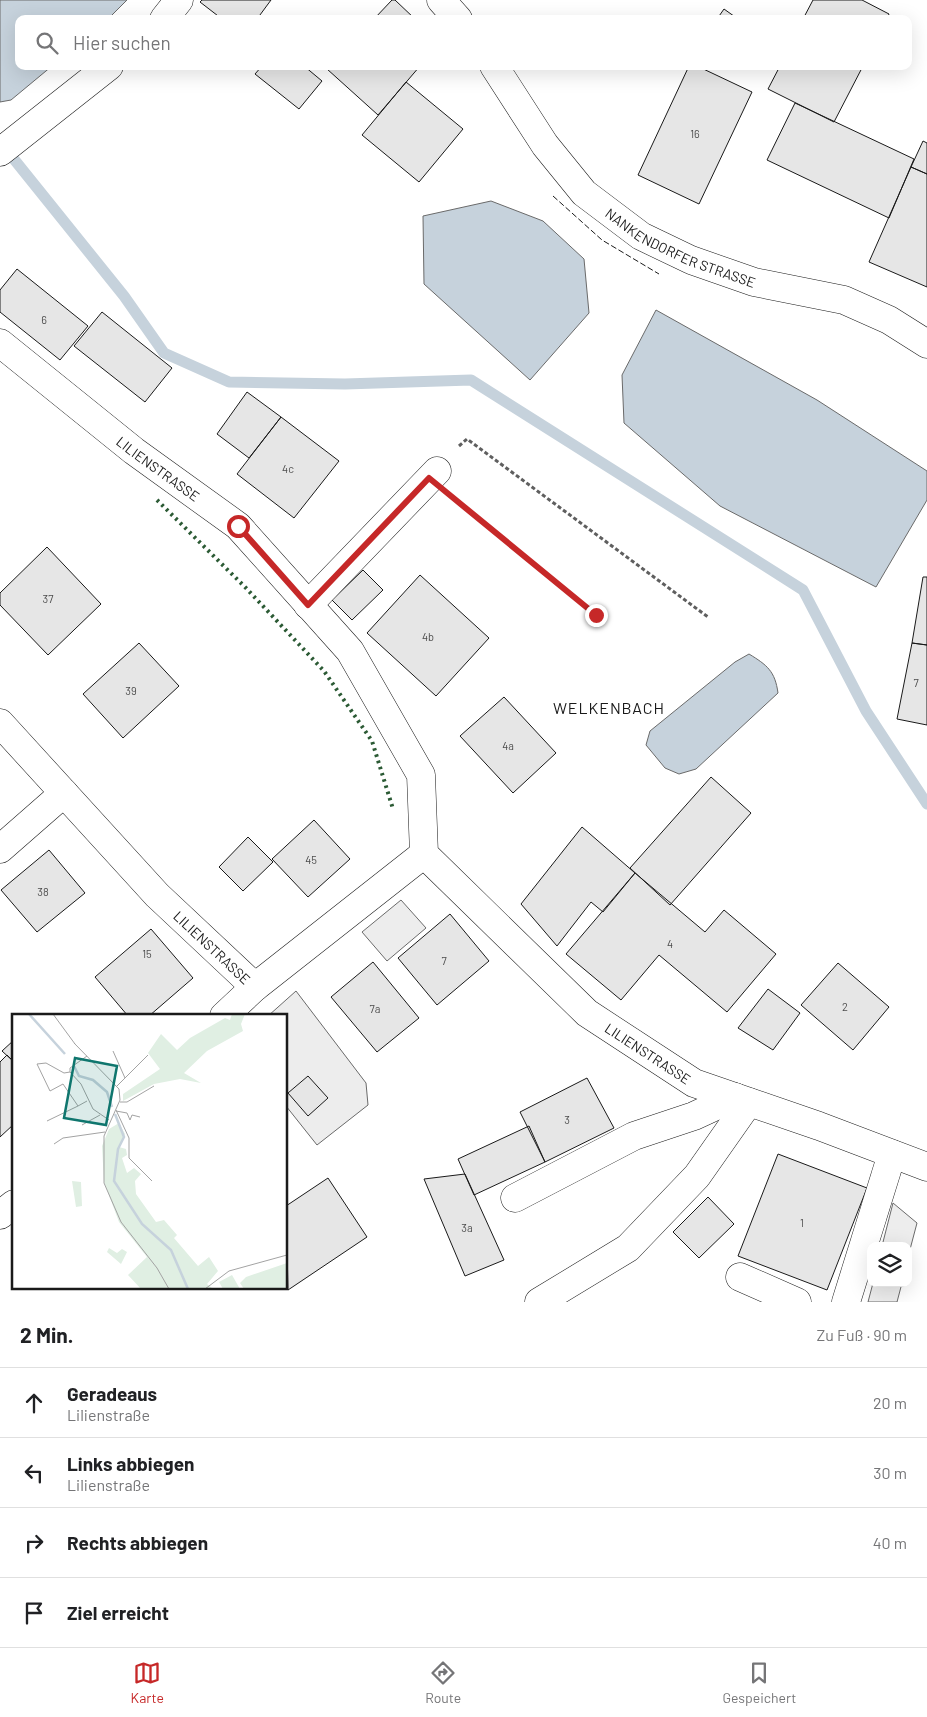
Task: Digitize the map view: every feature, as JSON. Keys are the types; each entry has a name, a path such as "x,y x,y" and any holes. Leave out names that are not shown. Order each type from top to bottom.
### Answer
{"street":[{"path":"167,15 180,0"},
{"path":"441,0 454,15"},
{"path":"0,152 104,70"},
{"name":"NANKENDORFER STRASSE","path":"497,70 544,145 584,193 641,236 691,260 754,282 844,300 889,320 927,344"},
{"name":"LILIENSTRASSE","path":"0,343 134,451 238,526 350,651 421,775 424,854 587,1013 694,1083 819,1126 927,1167"},
{"path":"308,605 433,474"},
{"name":"LILIENSTRASSE","path":"0,722 157,895 255,987 424,854"},
{"path":"0,849 64,793"},
{"path":"226,1014 255,987"},
{"path":"515,1198 634,1136 742,1100"},
{"path":"540,1302 628,1248 697,1176 742,1100"},
{"path":"846,1302 892,1154"},
{"path":"0,1215 12,1206"},
{"path":"740,1277 797,1302"}],"path":[{"path":"596,615 433,474 467,439 708,617"}],"shaded area":[{"path":"0,0 127,0 112,15 15,15 15,70 47,70 11,100 0,102"},
{"path":"491,201 543,221 584,259 589,313 530,380 424,284 423,216"},
{"path":"656,310 817,400 927,471 927,500 876,587 720,506 624,423 622,375"},
{"path":"749,654 769,669 775,679 778,693 696,769 679,774 665,768 646,745 650,731 735,662"},
{"path":"401,900 426,928 387,961 362,932"},
{"path":"296,991 366,1083 368,1105 317,1145 288,1109 288,1014 270,1014"},
{"path":"893,1203 917,1223 912,1242 883,1242"},
{"path":"872,1287 901,1287 897,1302 868,1302"}],"building":[{"path":"202,0 271,0 260,15 217,15 200,2"},
{"path":"392,0 395,0 411,15 378,15"},
{"path":"813,0 862,0 889,14 889,15 805,15"},
{"path":"724,9 732,15 720,15"},
{"path":"258,70 309,70 322,81 299,109 255,74"},
{"path":"328,70 417,70 378,115"},
{"path":"687,70 705,70 752,92 699,204 638,175"},
{"path":"778,70 861,70 834,122 768,89"},
{"path":"406,82 463,129 419,182 362,135"},
{"path":"795,103 914,159 889,218 767,160"},
{"path":"923,141 927,143 927,174 911,167"},
{"path":"911,167 927,174 927,287 869,262"},
{"path":"17,269 88,326 60,360 0,312 0,290"},
{"path":"102,312 172,368 145,402 74,346"},
{"path":"247,392 281,417 249,458 217,434"},
{"path":"281,417 339,461 294,518 237,474"},
{"path":"47,547 101,604 48,655 0,605 0,593"},
{"path":"363,570 383,590 352,620 332,600"},
{"path":"420,575 489,638 436,696 367,633"},
{"path":"923,577 927,577 927,645 912,643"},
{"path":"139,643 179,686 123,738 83,694"},
{"path":"912,643 927,645 927,725 897,719"},
{"path":"504,697 556,753 513,793 460,736"},
{"path":"711,777 751,813 670,905 630,868"},
{"path":"314,820 350,859 308,897 272,859"},
{"path":"582,827 635,873 603,912 591,902 557,946 521,904"},
{"path":"248,837 273,862 243,891 219,867"},
{"path":"49,850 85,893 37,932 1,890"},
{"path":"635,873 705,932 724,910 776,954 727,1012 659,955 621,1000 566,954"},
{"path":"450,914 489,961 437,1005 398,958"},
{"path":"151,929 193,978 151,1014 126,1014 95,977"},
{"path":"373,962 419,1018 377,1052 331,997"},
{"path":"838,963 889,1007 853,1050 801,1005"},
{"path":"768,989 800,1013 773,1050 738,1028"},
{"path":"12,1042 12,1060 2,1051"},
{"path":"7,1055 12,1060 12,1126 0,1137 0,1062"},
{"path":"308,1076 328,1098 308,1116 288,1093"},
{"path":"587,1078 614,1128 545,1162 520,1112"},
{"path":"529,1126 545,1162 474,1195 458,1159"},
{"path":"778,1154 867,1188 827,1290 738,1256"},
{"path":"465,1174 504,1260 465,1276 424,1179"},
{"path":"328,1178 367,1237 288,1290 288,1205"},
{"path":"708,1197 734,1224 699,1258 673,1232"}],"waterway":[{"path":"13,158 124,296 164,353 229,382 345,384 471,380 803,590 866,711 927,804"}],"hedge":[{"path":"157,500 246,588 324,671 372,741 393,809"}],"fence":[{"path":"553,196 602,240 659,274"}],"district":[{"name":"WELKENBACH","path":"609,707"}],"route":[{"path":"238,526 308,605 429,478 596,615"}]}
